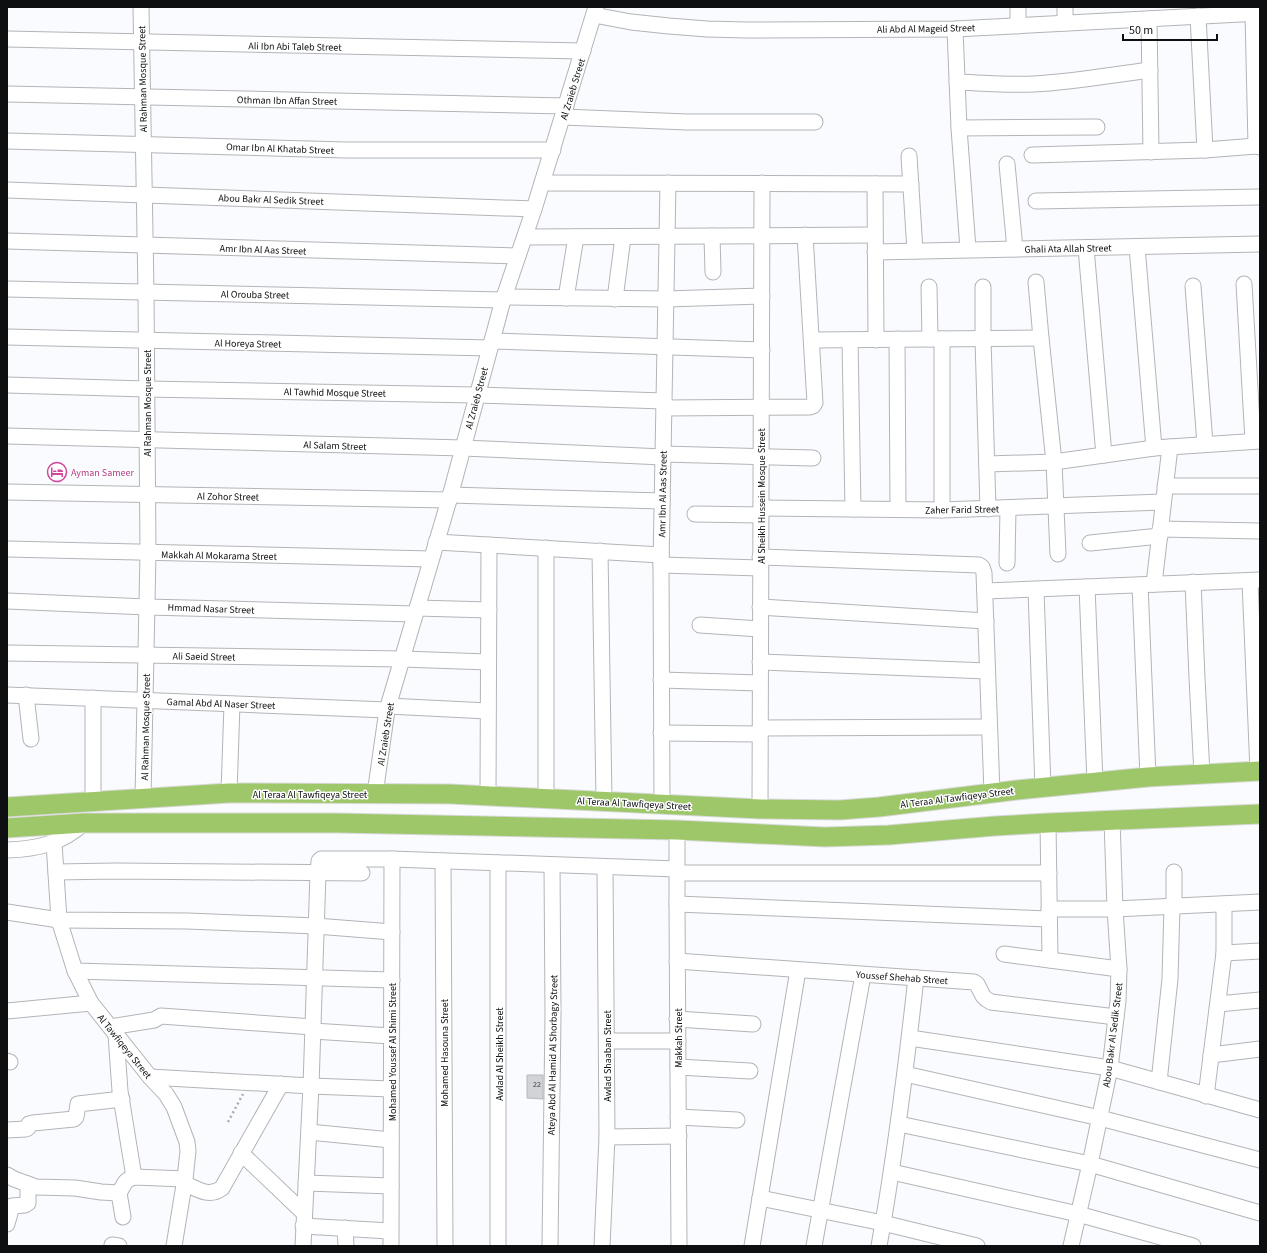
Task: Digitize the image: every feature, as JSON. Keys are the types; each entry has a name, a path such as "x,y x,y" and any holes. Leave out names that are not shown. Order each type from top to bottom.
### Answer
{"main road":[{"name":"Al Teraa Al Tawfiqeya Street","path":"7,808 229,793 488,795 760,809 840,810 1148,777 1259,771"},
{"path":"7,828 84,823 337,823 677,830 825,837 889,835 1048,823 1260,814"}],"street":[{"name":"Al Rahman Mosque Street","path":"141,7 146,292 148,553 143,799"},
{"path":"1018,7 1018,26"},
{"path":"1065,7 1065,23"},
{"name":"Ali Abd Al Mageid Street","path":"595,11 639,23 707,29 753,30 955,29 1065,23 1111,14 1142,15 1223,11 1256,13"},
{"name":"Al Zraieb Street","path":"375,794 388,708 449,498 476,394 504,298 534,209 595,11"},
{"path":"1194,13 1205,150"},
{"path":"1032,156 1258,147 1256,13"},
{"path":"1142,15 1150,70 1151,152"},
{"path":"955,29 959,128 968,249"},
{"name":"Ali Ibn Abi Taleb Street","path":"7,39 583,52"},
{"path":"957,82 1034,84 1061,82 1150,70"},
{"name":"Othman Ibn Affan Street","path":"7,94 564,111 687,122 815,122"},
{"path":"959,128 1097,127"},
{"name":"Omar Ibn Al Khatab Street","path":"7,141 346,150 552,150"},
{"path":"909,156 915,251"},
{"path":"1008,164 1015,249"},
{"path":"542,183 911,184"},
{"name":"Amr Ibn Al Aas Street","path":"662,804 661,560 668,183"},
{"name":"Al Sheikh Hussein Mosque Street","path":"760,809 762,183"},
{"path":"875,184 876,340"},
{"name":"Abou Bakr Al Sedik Street","path":"7,190 534,209"},
{"path":"1036,201 1260,197"},
{"path":"805,235 812,340 1041,338"},
{"path":"525,237 875,235"},
{"path":"712,236 714,272"},
{"path":"566,298 576,237"},
{"path":"616,299 623,237"},
{"name":"Amr Ibn Al Aas Street","path":"7,241 518,256"},
{"name":"Ghali Ata Allah Street","path":"875,252 1260,244"},
{"path":"1137,247 1154,448"},
{"path":"1086,248 1104,455"},
{"path":"1036,282 1054,462 1058,554"},
{"path":"987,464 1054,462 1154,448 1256,441 1244,284"},
{"path":"1194,286 1205,444"},
{"path":"929,287 936,339 942,510"},
{"path":"983,287 988,509"},
{"name":"Al Orouba Street","path":"7,289 504,298 666,299 762,296"},
{"name":"Al Horeya Street","path":"7,337 491,345 665,346 762,350"},
{"path":"897,339 898,509"},
{"name":"Al Tawhid Mosque Street","path":"7,385 146,389 476,394 761,408 810,407 815,403 812,340"},
{"path":"850,340 853,509"},
{"name":"Al Salam Street","path":"7,436 463,448 663,456"},
{"path":"1148,777 1147,584 1160,532 1170,447"},
{"path":"663,456 813,458"},
{"path":"1165,486 1260,486"},
{"name":"Al Zohor Street","path":"7,492 662,501"},
{"name":"Zaher Farid Street","path":"695,514 853,509 988,509 1163,502"},
{"path":"1008,508 1008,563"},
{"path":"1090,543 1160,532 1260,531"},
{"path":"436,542 600,551 661,560 760,563 979,565 984,570 992,793"},
{"path":"488,795 489,545"},
{"path":"546,548 546,798"},
{"name":"Makkah Al Mokarama Street","path":"7,549 431,559"},
{"path":"600,551 604,801"},
{"path":"985,591 1255,580 1259,771"},
{"path":"1193,582 1202,774"},
{"path":"1087,587 1095,782"},
{"path":"1036,590 1043,788"},
{"name":"Hmmad Nasar Street","path":"7,601 147,607 416,611 489,610"},
{"path":"760,607 986,622"},
{"path":"700,625 760,629"},
{"name":"Ali Saeid Street","path":"7,653 402,659 488,662"},
{"path":"760,662 987,671"},
{"path":"661,680 760,683"},
{"name":"Gamal Abd Al Naser Street","path":"7,695 232,704 488,711"},
{"path":"26,695 31,739"},
{"path":"93,698 93,802"},
{"path":"229,793 232,704"},
{"path":"661,733 989,727"},
{"name":"Abou Bakr Al Sedik Street","path":"1070,1246 1090,1164 1110,1068 1118,1001 1119,969 1112,820"},
{"path":"7,850 31,849 54,843 75,831 84,823"},
{"path":"1048,823 1050,960"},
{"name":"Makkah Street","path":"677,830 679,1246"},
{"name":"Al Tawfiqeya Street","path":"54,843 59,920 75,971 90,1002 170,1100 187,1142 188,1151 185,1181 174,1246"},
{"path":"303,1246 311,1086 318,873 319,861 323,858 392,859 677,871 1049,873"},
{"name":"Mohamed Youssef Al Shimi Street","path":"391,1239 392,859"},
{"name":"Mohamed Hasouna Street","path":"443,861 445,1246"},
{"name":"Awlad Al Sheikh Street","path":"498,863 498,1246"},
{"name":"Ateya Abd Al Hamid Al Shorbagy Street","path":"550,1246 553,1015 552,865"},
{"name":"Awlad Shaaban Street","path":"602,1246 607,1137 605,867"},
{"path":"56,872 116,871 362,874"},
{"path":"1159,1082 1170,979 1174,872"},
{"path":"677,904 1049,914 1115,909 1260,902"},
{"path":"1206,1096 1224,953 1224,904"},
{"path":"7,912 59,920 187,921 316,926 392,932"},
{"path":"1224,953 1260,951"},
{"path":"1004,954 1119,969"},
{"name":"Youssef Shehab Street","path":"677,961 974,982 977,984 986,999 991,1002 1116,1017"},
{"path":"752,1246 798,970"},
{"path":"75,971 392,980"},
{"path":"814,1246 863,975"},
{"path":"879,1246 892,1172 906,1074 916,978"},
{"path":"1218,1004 1260,1000"},
{"path":"7,1012 90,1002"},
{"path":"134,1178 113,1031 154,1020 161,1016 391,1036"},
{"path":"677,1019 753,1024"},
{"path":"910,1038 1110,1068 1260,1110"},
{"path":"607,1041 678,1040"},
{"path":"1211,1055 1260,1049"},
{"path":"678,1067 750,1071"},
{"path":"906,1074 1100,1118 1260,1160"},
{"path":"150,1077 311,1086 391,1088"},
{"path":"123,1217 119,1193 126,1180 134,1178 185,1181 205,1192 211,1193 217,1192 222,1188 281,1084"},
{"path":"7,1130 24,1130 28,1128 29,1124 33,1123 74,1119 76,1117 78,1104 122,1099"},
{"path":"678,1116 737,1120"},
{"path":"899,1124 1090,1164 1260,1213"},
{"path":"309,1132 391,1140"},
{"path":"607,1137 679,1136"},
{"path":"241,1154 304,1219 391,1239"},
{"path":"892,1172 1078,1214 1194,1246"},
{"path":"7,1175 36,1187 76,1188 119,1193"},
{"path":"306,1183 391,1186"},
{"path":"8,1221 12,1206 25,1206 28,1203 28,1184"},
{"path":"760,1198 883,1223 977,1246"},
{"path":"346,1228 346,1246"}],"path":[{"path":"228,1122 249,1082"}],"building":[{"path":"527,1075 543,1075 543,1099 527,1098"}],"place":[{"name":"Ayman Sameer","path":"57,472"}]}
